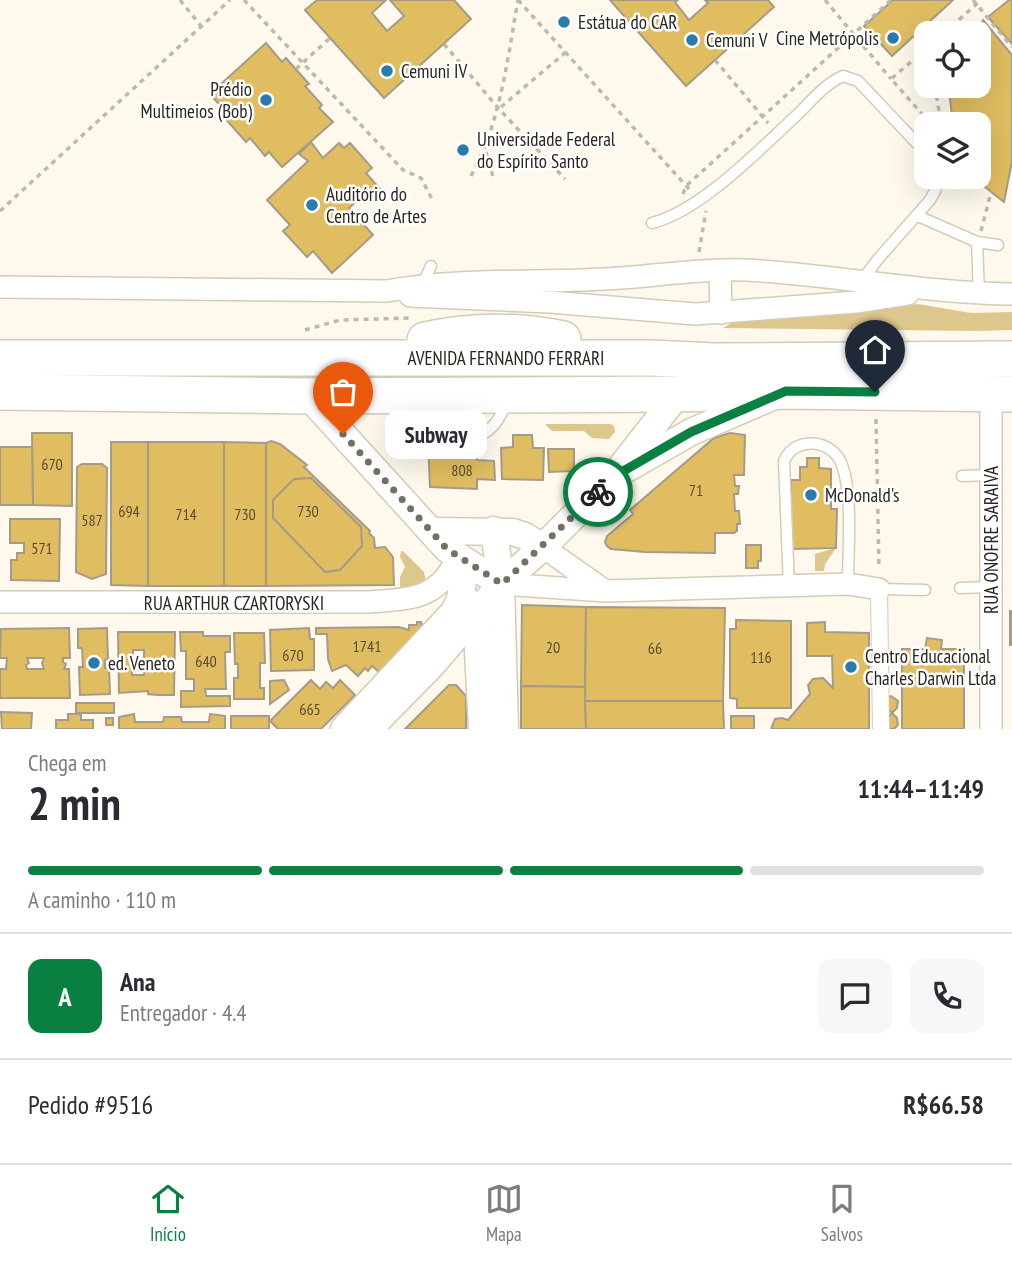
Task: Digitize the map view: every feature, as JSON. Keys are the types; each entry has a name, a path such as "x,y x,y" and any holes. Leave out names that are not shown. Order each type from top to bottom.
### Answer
{"main road":[{"path":"0,358 357,358 464,333 505,332 551,337 651,358 714,362 1012,359"},
{"path":"651,358 672,374 677,394"},
{"name":"AVENIDA FERNANDO FERRARI","path":"0,392 308,396 786,391 1001,393"}],"street":[{"path":"0,286 387,291 423,283 605,279 746,270 861,281 927,291 1012,294"},
{"path":"720,271 721,313"},
{"path":"604,308 605,279"},
{"path":"423,283 550,302 695,314 856,303 927,291"},
{"path":"613,477 691,432 786,391"},
{"name":"RUA ONOFRE SARAIVA","path":"991,729 990,475 1001,393"},
{"path":"369,729 430,666 502,584 613,477 677,394"},
{"path":"308,396 449,556 476,612 482,729"},
{"path":"449,556 494,530 513,532 543,547 606,591"},
{"path":"494,530 502,584 505,729"},
{"path":"449,556 502,584 606,591 848,583 880,589 881,729"},
{"path":"344,729 454,612 460,599 449,556"},
{"name":"RUA ARTHUR CZARTORYSKI","path":"0,602 128,604 368,602 406,599 423,595 448,576 449,556"},
{"path":"430,666 445,662 456,663 465,666 481,681"}],"lane":[{"path":"652,223 676,216 699,201 776,134 828,84 843,76 858,81 914,140"},
{"path":"856,303 861,281 918,216 935,189"},
{"path":"918,216 977,242 998,245"},
{"path":"977,242 978,294"},
{"path":"789,586 784,461 787,453 803,443 829,448 837,455 842,465 848,496 848,583"},
{"path":"961,476 990,475"},
{"path":"960,588 991,587"},
{"path":"880,589 925,590"}],"path":[{"path":"180,0 201,26"},
{"path":"0,211 230,0"},
{"path":"244,0 403,170 421,178 433,201"},
{"path":"518,0 699,201"},
{"path":"471,176 485,150 499,109 518,0"},
{"path":"825,0 920,112"},
{"path":"676,216 686,186 891,0"},
{"path":"956,21 974,2 981,0"},
{"path":"974,2 1012,47"},
{"path":"296,69 330,38"},
{"path":"444,44 499,109 565,179"},
{"path":"499,109 566,52"},
{"path":"891,79 914,59"},
{"path":"715,60 776,134"},
{"path":"485,150 493,177"},
{"path":"982,227 991,192"},
{"path":"875,392 880,589"}],"shaded area":[{"path":"918,304 971,313 1012,312 1012,330 723,328 736,320"},
{"path":"427,423 464,424 469,432 435,432"},
{"path":"545,424 610,424 614,426 615,432 609,439 592,438 584,431 552,431"},
{"path":"836,548 825,564 824,571 815,571 815,554"},
{"path":"401,551 424,572 426,582 417,587 400,587 400,577 405,567 400,557"}],"building":[{"name":"Cemuni IV","path":"317,0 386,0 372,13 387,31 404,16 390,0 454,0 471,19 384,98 305,10"},
{"name":"Cemuni V","path":"610,0 678,0 675,2 689,20 708,3 705,0 768,0 774,7 686,86"},
{"path":"893,0 953,0 930,21 914,21 914,36 892,56 864,26"},
{"path":"1012,0 1012,44 988,17"},
{"path":"991,30 1012,55 1012,161 1004,202 988,189 991,189 991,112 952,112 950,98 991,98"},
{"name":"Prédio Multimeios (Bob)","path":"266,43 282,62 286,58 309,84 305,86 322,105 319,108 333,122 282,167 269,152 265,156 250,138 246,142 222,115 226,112 210,94"},
{"name":"Auditório do Centro de Artes","path":"311,142 323,158 339,143 344,148 350,143 372,168 366,173 380,189 365,202 360,198 349,208 373,235 332,273 313,251 307,257 283,231 290,225 267,200 308,161 299,154"},
{"path":"32,433 72,433 72,506 33,505"},
{"path":"730,433 745,435 744,475 734,475 735,486 739,486 738,494 734,494 735,511 739,511 740,524 737,524 737,531 734,533 715,533 715,553 645,552 611,549 607,546 607,536 633,514 630,510 714,438"},
{"path":"513,435 532,435 533,448 544,448 543,480 502,479 501,448 513,447"},
{"path":"271,441 280,444 307,465 304,467 370,531 375,548 385,547 393,557 394,585 266,586 266,443"},
{"path":"428,441 477,443 477,460 494,461 495,480 477,479 477,489 430,487"},
{"path":"111,442 148,442 148,586 111,585"},
{"path":"148,442 224,442 224,586 148,586"},
{"path":"224,442 266,443 266,586 224,586"},
{"path":"0,447 32,447 33,505 0,505"},
{"path":"548,449 574,449 574,471 549,472"},
{"name":"McDonald's","path":"807,458 819,458 819,468 831,469 831,509 837,509 836,548 790,549 791,480 800,480 800,467 807,467"},
{"path":"82,464 102,464 107,468 106,574 92,579 76,572 77,467"},
{"path":"311,478 361,527 362,546 340,570 325,572 273,518 273,500 294,479"},
{"path":"10,519 60,519 59,581 11,580 11,560 17,560 17,553 24,553 24,543 10,543"},
{"path":"746,545 761,545 758,568 746,568"},
{"path":"522,605 586,607 585,687 521,686"},
{"path":"586,607 725,608 723,701 585,701"},
{"path":"1012,611 1012,645 1010,645"},
{"path":"736,620 791,621 791,708 737,708 737,699 730,698 730,629 736,629"},
{"path":"417,622 421,622 423,630 380,673 372,666 368,671 365,668 358,676 346,665 332,671 328,659 327,634 316,634 316,628 399,627 409,630 409,625 417,625"},
{"name":"Centro Educacional Charles Darwin Ltda","path":"825,622 825,632 869,633 869,729 771,729 775,719 788,720 810,694 808,685 813,679 823,678 833,688 832,656 807,656 807,623"},
{"path":"69,628 70,658 63,658 63,662 66,664 64,669 69,669 70,698 0,698 0,669 6,669 7,658 0,658 1,629","holes":["27,658 44,658 44,669 27,669"]},
{"name":"ed. Veneto","path":"107,628 108,659 105,660 105,668 109,668 110,694 80,695 79,667 83,667 82,648 78,648 78,629"},
{"path":"309,628 310,639 314,639 314,670 271,671 270,630"},
{"path":"118,632 175,632 174,695 148,694 148,691 119,693","holes":["133,650 144,650 144,660 133,660","144,664 144,675 132,675 132,665"]},
{"path":"180,632 203,632 203,636 230,636 230,652 225,652 226,689 205,689 206,696 230,696 230,706 181,707 181,691 194,691 194,679 186,679 186,651 181,651"},
{"path":"234,633 264,633 265,663 260,663 260,688 264,688 264,699 234,699 234,678 238,678 238,664 235,664"},
{"path":"927,638 942,640 941,649 964,649 964,729 902,729 902,649 925,649"},
{"path":"284,680 289,690 270,704 270,681"},
{"path":"311,680 320,689 326,682 333,688 340,680 355,695 321,729 278,729 270,721"},
{"path":"449,685 456,685 466,696 466,729 405,729"},
{"path":"521,686 585,687 586,729 521,729"},
{"path":"891,696 898,701 897,708 892,713 887,708 886,700"},
{"path":"585,701 723,701 724,729 586,729"},
{"path":"76,703 114,703 114,713 76,713"},
{"path":"1,712 32,713 31,729 2,729"},
{"path":"892,713 897,718 898,725 890,729 887,719"},
{"path":"68,714 81,714 81,720 93,720 93,729 56,729 56,720 68,720"},
{"path":"134,714 135,722 163,722 164,717 181,717 182,722 209,722 210,714 225,716 225,729 119,729 119,717"},
{"path":"231,716 269,716 269,729 231,729"},
{"path":"731,716 754,716 754,729 731,729"},
{"path":"106,718 113,718 113,725 106,725"}],"way so far":[{"path":"343,434 447,549 502,584 598,492"}],"place":[{"name":"Estátua do CAR","path":"564,22"},
{"name":"Cine Metrópolis","path":"893,38"},
{"name":"Cemuni V","path":"692,40"},
{"name":"Cemuni IV","path":"387,71"},
{"name":"Prédio Multimeios (Bob)","path":"266,100"},
{"name":"Universidade Federal do Espírito Santo","path":"463,150"},
{"name":"Auditório do Centro de Artes","path":"312,205"},
{"name":"Subway","path":"343,434"},
{"name":"McDonald's","path":"811,495"},
{"name":"ed. Veneto","path":"94,663"},
{"name":"Centro Educacional Charles Darwin Ltda","path":"851,667"}],"route":[{"path":"598,492 613,477 691,432 786,391 875,392"}]}
